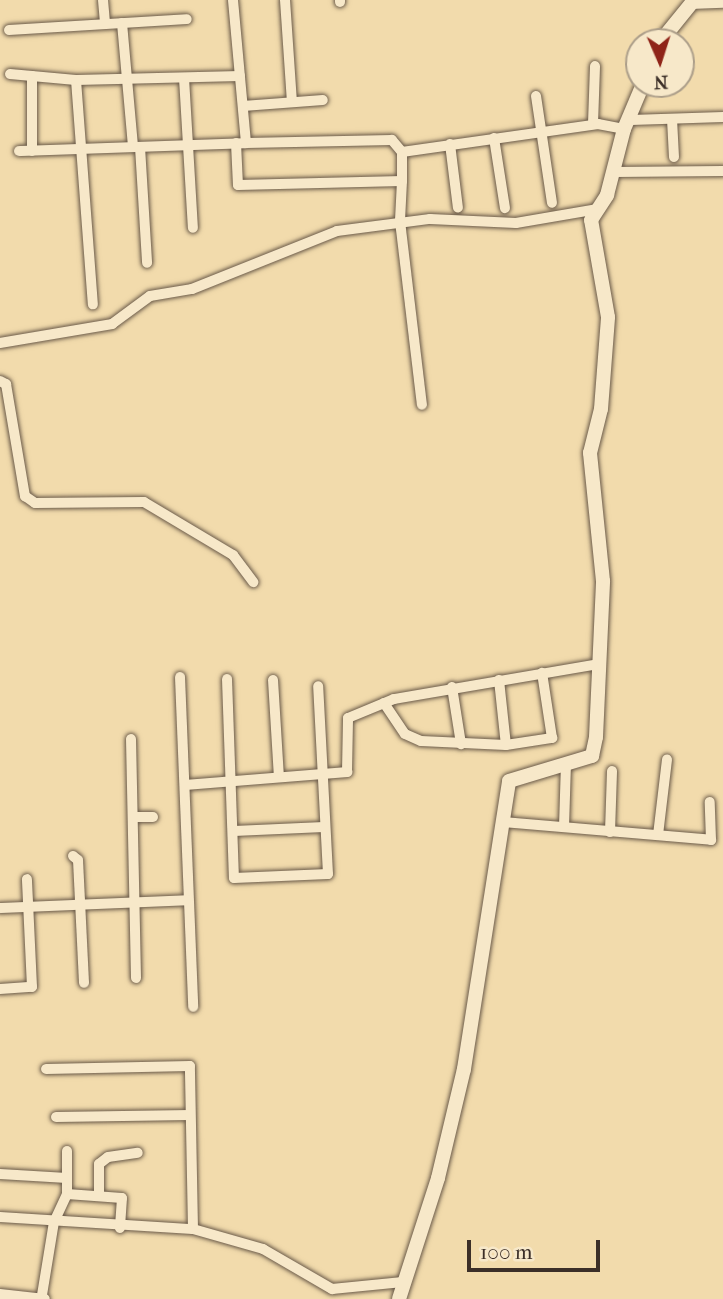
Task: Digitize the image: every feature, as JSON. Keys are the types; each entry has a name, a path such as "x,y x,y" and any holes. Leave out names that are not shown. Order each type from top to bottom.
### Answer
{"street":[{"path":"103,0 105,24"},
{"path":"233,0 243,106 239,185 402,181"},
{"path":"285,0 292,102"},
{"path":"671,28 692,2 723,4"},
{"path":"9,30 187,19"},
{"path":"122,23 146,263"},
{"path":"593,124 595,66"},
{"path":"10,74 76,80 240,76"},
{"path":"32,76 32,151"},
{"path":"184,78 192,228"},
{"path":"76,80 78,149 93,304"},
{"path":"536,96 552,203"},
{"path":"398,1299 439,1178 464,1069 509,781 592,756 603,581 590,453 601,410 608,317 593,244 591,220 615,172 627,124 637,98"},
{"path":"243,106 323,100"},
{"path":"402,152 593,124 723,117"},
{"path":"672,119 674,157"},
{"path":"494,138 505,208"},
{"path":"19,152 392,140 402,152 400,221 422,405"},
{"path":"450,144 458,208"},
{"path":"615,172 723,171"},
{"path":"0,343 112,324 150,296 192,289 337,231 400,221 516,223 598,209"},
{"path":"0,381 6,384 24,496 35,503 144,502 233,555 253,582"},
{"path":"185,785 232,779 347,772 348,718 383,703 453,687 598,664"},
{"path":"383,703 405,734 461,744 506,745 552,738 542,674"},
{"path":"180,677 193,1007"},
{"path":"227,679 234,878 296,878 328,874 318,686"},
{"path":"273,680 279,777"},
{"path":"499,680 506,745"},
{"path":"453,687 461,744"},
{"path":"131,739 135,817 136,978"},
{"path":"658,835 667,760"},
{"path":"564,827 566,764"},
{"path":"610,832 612,771"},
{"path":"503,822 711,840 710,802"},
{"path":"135,817 153,817"},
{"path":"234,831 324,827"},
{"path":"73,856 78,860 84,983"},
{"path":"0,989 32,987 27,879"},
{"path":"0,908 188,900"},
{"path":"46,1069 190,1066 193,1229"},
{"path":"56,1117 190,1115"},
{"path":"0,1294 43,1297 54,1222 67,1194 67,1151"},
{"path":"99,1195 99,1164 108,1157 138,1153"},
{"path":"0,1174 67,1178"},
{"path":"67,1194 122,1198 120,1228"},
{"path":"0,1217 120,1228 193,1229 263,1249 332,1289 403,1282"}]}
